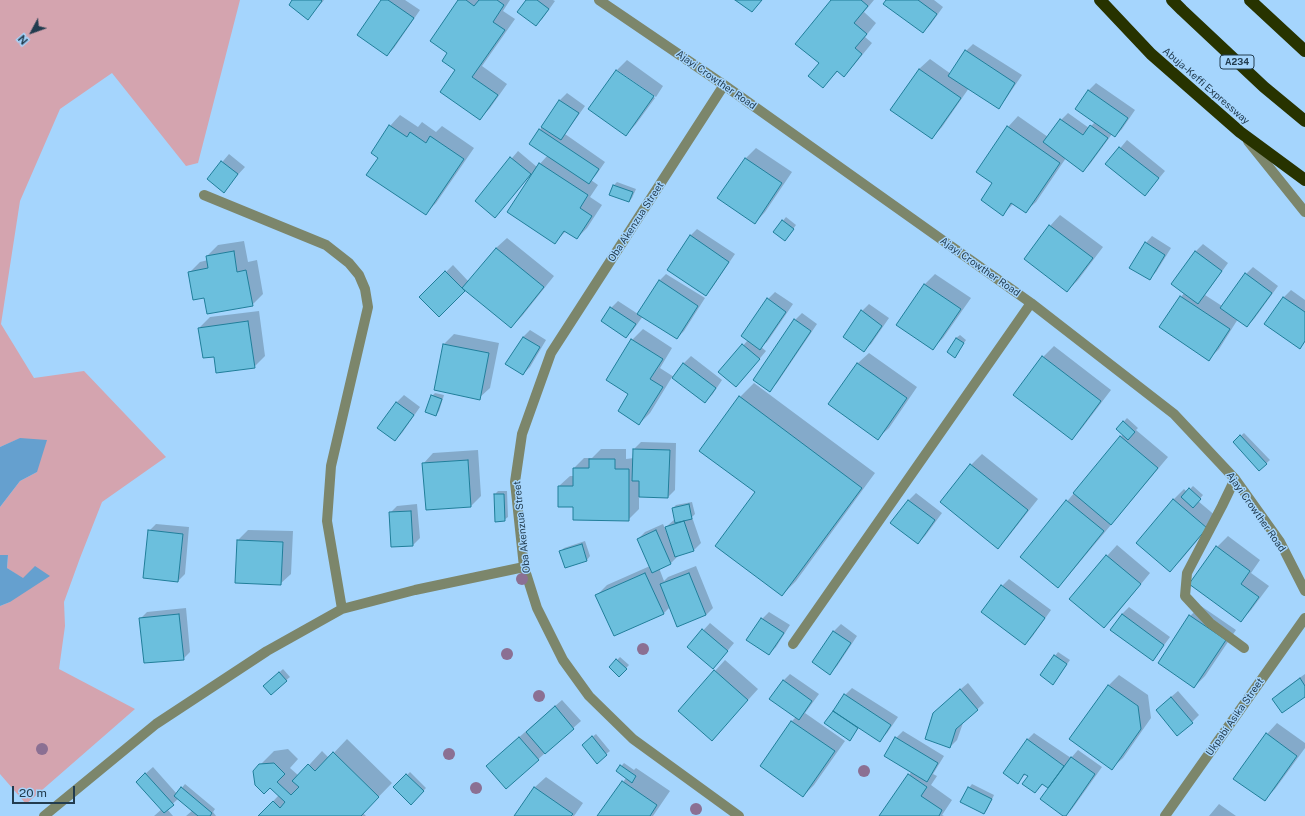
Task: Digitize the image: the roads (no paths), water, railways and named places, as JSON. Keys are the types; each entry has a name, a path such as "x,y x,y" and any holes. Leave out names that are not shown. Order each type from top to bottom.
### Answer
{"highway":[{"name":"Abuja-Keffi Expressway","path":"1100,0 1151,54 1240,132 1305,180"},
{"name":"A234","path":"1172,0 1264,87 1305,121"},
{"path":"1250,0 1305,51"}],"street":[{"name":"Ajayi Crowther Road","path":"599,0 724,85 1031,303 1174,414 1235,479 1280,542 1305,591"},
{"name":"Oba Akenzua Street","path":"724,85 552,353 522,434 515,482 524,567 537,608 563,660 589,696 633,739 739,816"},
{"path":"1240,132 1305,212"},
{"path":"204,196 326,245 349,263 359,275 365,289 368,307 331,466 328,521 342,609"},
{"path":"794,644 1031,303"},
{"path":"1235,479 1187,573 1185,596 1210,623 1244,648"},
{"path":"44,816 156,724 267,651 342,609 415,590 524,567"},
{"name":"Ukpabi Asika Street","path":"1165,816 1305,618"}],"water":[{"path":"20,438 47,440 37,472 20,481 0,507 0,447"},
{"path":"0,555 8,555 7,568 23,578 35,566 50,576 10,602 0,606"}]}
